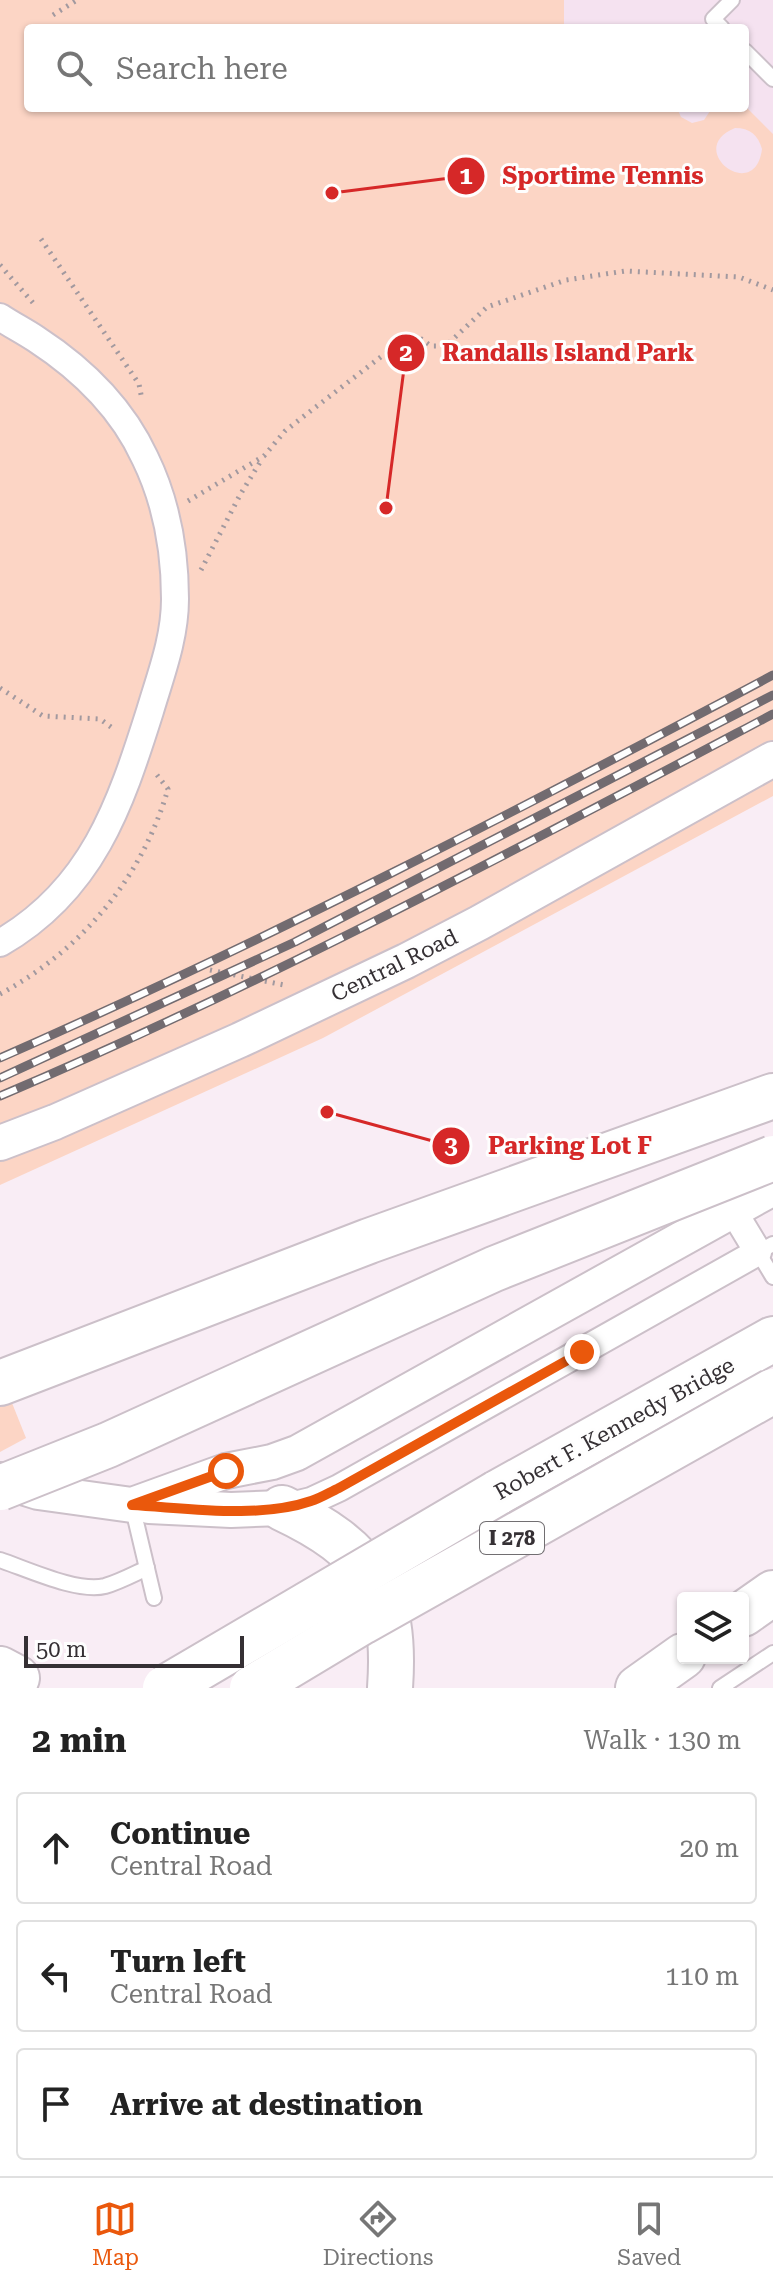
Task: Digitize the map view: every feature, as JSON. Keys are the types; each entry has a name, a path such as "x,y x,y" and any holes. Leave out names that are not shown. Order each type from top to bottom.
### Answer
{"highway":[{"path":"7,1387 369,1241 773,1096"},
{"path":"0,1488 108,1445 494,1269 773,1158"},
{"name":"Robert F. Kennedy Bridge","path":"165,1688 473,1507 773,1339"},
{"name":"Robert F. Kennedy Bridge","path":"252,1688 773,1391"},
{"path":"282,1508 314,1523 343,1543 369,1573 390,1631 390,1688"},
{"path":"749,1610 773,1593"},
{"path":"638,1688 677,1660"}],"street":[{"path":"0,317 46,346 91,382 130,432 145,458 169,533 175,600 168,656 107,829 77,878 37,917 0,943"},
{"name":"Central Road","path":"0,1143 240,1040 406,961 773,759"},
{"path":"132,1505 226,1471 272,1462 297,1453 773,1188"},
{"path":"0,1480 38,1492 132,1505 231,1510 282,1508 311,1501 766,1248 732,1209"}],"lane":[{"path":"718,24 713,19 732,0"},
{"path":"749,55 773,79"},
{"path":"766,1248 773,1277"},
{"path":"132,1505 154,1598"},
{"path":"0,1560 93,1587 106,1585 147,1568"},
{"path":"720,1688 773,1653"}],"path":[{"path":"53,15 77,0"},
{"path":"41,239 139,384 144,408 133,397"},
{"path":"0,265 40,311"},
{"path":"195,581 240,495 264,456 285,431 382,356 417,336 431,346 442,346 487,307 543,286 625,271 739,277 773,290"},
{"path":"181,494 182,505 264,456"},
{"path":"0,688 43,716 100,719 126,737"},
{"path":"210,970 285,985"}],"shaded area":[{"path":"0,0 564,0 564,24 24,24 24,112 679,112 681,117 692,123 704,120 709,112 749,110 773,134 773,796 323,1038 0,1185","holes":["735,128 753,133 762,149 757,165 748,172 737,173 719,159 716,148 721,137"]},
{"path":"503,0 773,0 773,221 576,112 749,112 749,24 518,24"},
{"path":"0,1373 26,1438 0,1452"}],"railway":[{"path":"0,1058 99,1014 390,874 773,675"},
{"path":"0,1078 295,942 773,695"},
{"path":"0,1096 294,961 773,714"}],"place":[{"name":"Sportime Tennis","path":"332,193"},
{"name":"Randalls Island Park","path":"386,508"},
{"name":"Parking Lot F","path":"327,1112"}],"route":[{"path":"226,1471 132,1505 256,1510 311,1501 582,1352"}]}
